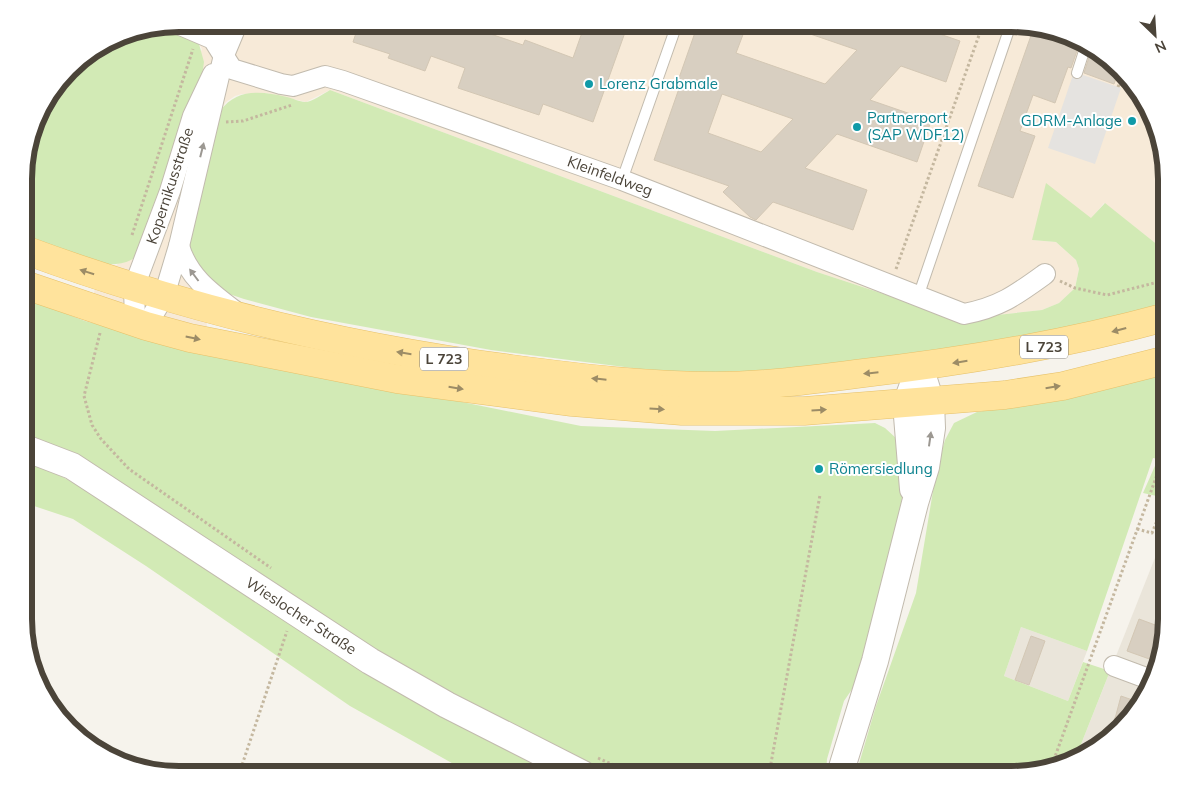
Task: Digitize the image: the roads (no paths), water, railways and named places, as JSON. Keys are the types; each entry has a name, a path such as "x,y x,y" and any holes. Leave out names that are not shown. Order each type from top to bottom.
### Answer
{"main road":[{"name":"L 723","path":"32,252 134,287 243,318 378,348 467,363 648,384 718,386 786,382 920,367 1048,346 1157,319"},
{"name":"L 723","path":"32,287 140,324 190,338 397,379 572,402 682,411 804,411 1005,395 1063,386 1157,362"}],"street":[{"name":"Kleinfeldweg","path":"202,33 213,39 232,69 292,86 325,76 342,81 622,180 964,314 981,310 1012,298 1045,274"},
{"name":"Kopernikusstraße","path":"140,324 134,287 170,191 202,118 233,33"},
{"name":"Kopernikusstraße","path":"140,324 164,296 179,246 202,118"},
{"name":"Kopernikusstraße","path":"179,246 183,260 195,277 208,291 243,318"},
{"path":"843,765 875,660 926,467 932,428 919,403 920,367"},
{"name":"Wieslocher Straße","path":"32,451 72,466 387,670 446,705 566,766"},
{"path":"1114,666 1145,677"}],"lane":[{"path":"622,180 674,32"},
{"path":"918,297 1009,32"},
{"path":"1076,73 1083,52"}],"place":[{"name":"Lorenz Grabmale","path":"589,84"},
{"name":"GDRM-Anlage","path":"1132,121"},
{"name":"Partnerport (SAP WDF12)","path":"857,127"},
{"name":"Römersiedlung","path":"819,469"}]}
